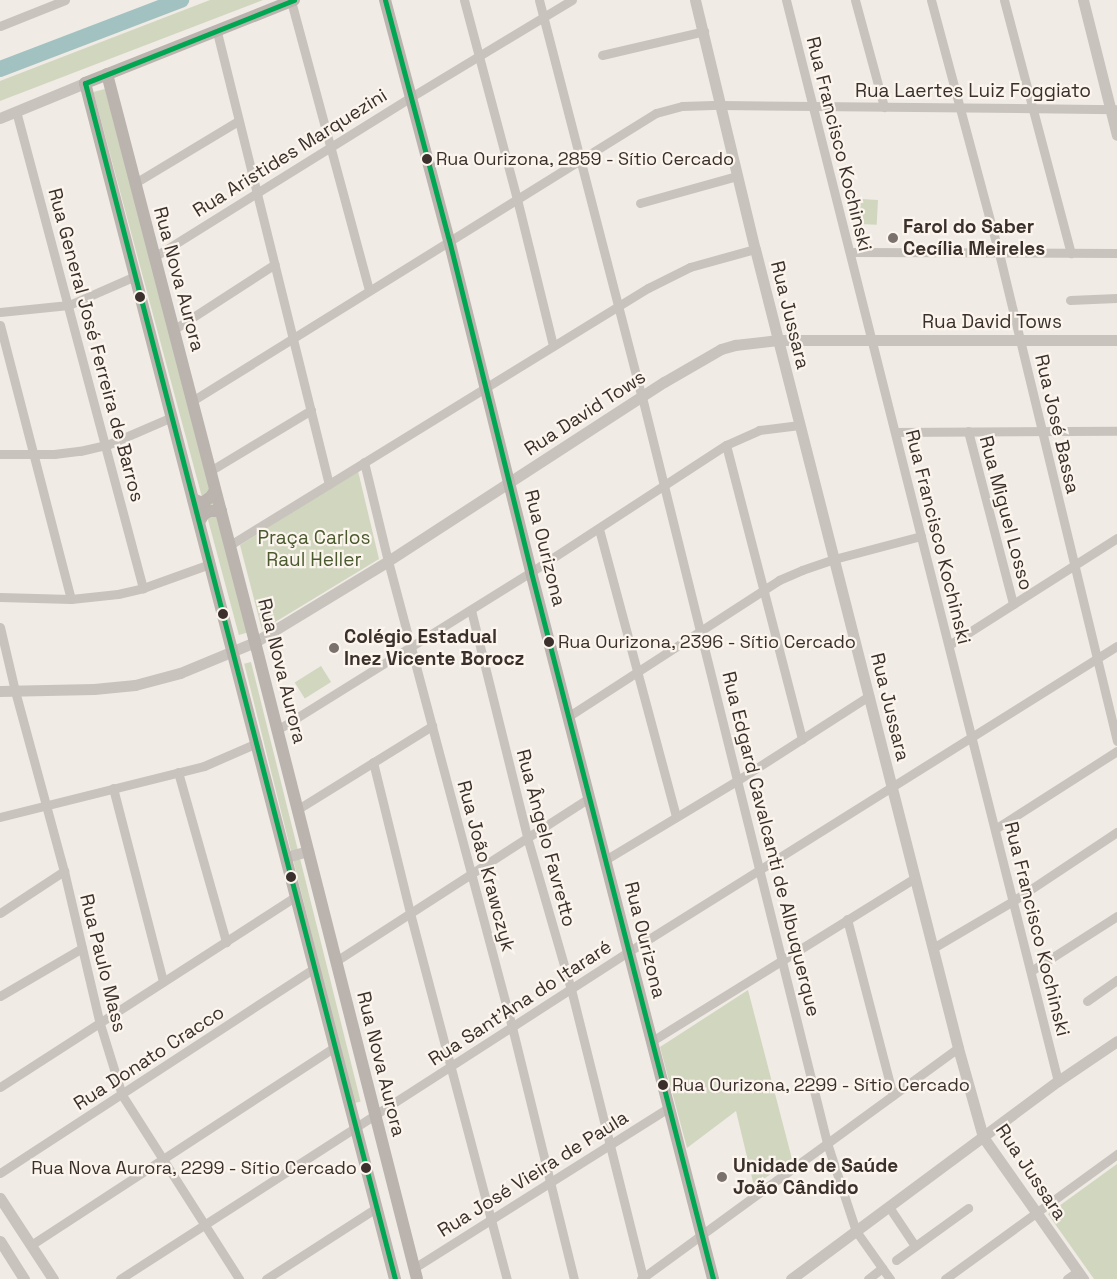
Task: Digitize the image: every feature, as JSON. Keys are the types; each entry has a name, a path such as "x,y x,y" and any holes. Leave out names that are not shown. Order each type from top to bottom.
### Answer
{"main road":[{"path":"293,0 217,32 85,83 395,1279"},
{"name":"Rua Ourizona","path":"385,0 449,240 531,572 713,1279"},
{"name":"Rua Nova Aurora","path":"107,74 278,730 415,1274"},
{"path":"192,498 202,502 211,497 215,490"},
{"path":"199,522 204,514 210,511 220,511"}],"street":[{"path":"0,26 54,2 65,0"},
{"path":"293,0 370,290"},
{"path":"464,0 517,199 553,346"},
{"name":"Rua Edgard Cavalcanti de Albuquerque","path":"539,0 665,487 827,1143 856,1230 890,1279"},
{"name":"Rua Aristides Marquezini","path":"154,257 411,97 572,0"},
{"name":"Rua Jussara","path":"695,0 778,340 982,1137 1081,1275"},
{"name":"Rua Francisco Kochinski","path":"786,0 1058,1081"},
{"path":"856,0 884,107"},
{"name":"Rua José Bassa","path":"931,0 999,253 1117,741"},
{"path":"1004,0 1034,108 1070,253"},
{"path":"1083,0 1113,109 1117,135"},
{"path":"602,55 704,31"},
{"path":"217,32 329,484"},
{"path":"0,118 85,83"},
{"name":"Rua Laertes Luiz Foggiato","path":"192,401 656,112 682,106 720,105 1113,109"},
{"name":"Rua General José Ferreira de Barros","path":"16,112 107,446 143,588"},
{"path":"135,183 238,121"},
{"path":"640,203 737,176"},
{"path":"230,546 618,307 690,267 755,248"},
{"path":"850,252 1117,253"},
{"path":"173,330 275,264"},
{"path":"0,312 69,305 135,276"},
{"path":"1070,300 1117,298"},
{"path":"0,325 35,454 71,599"},
{"name":"Rua David Tows","path":"0,691 94,689 135,685 180,673 255,642 388,561 642,397 721,350 735,345 778,340 1117,340"},
{"path":"210,471 310,410"},
{"path":"0,454 80,451 107,446 172,418"},
{"path":"278,730 599,529 726,446 758,430 800,425"},
{"name":"Rua Miguel Losso","path":"968,431 1013,604"},
{"path":"895,432 1117,431"},
{"path":"726,446 802,739"},
{"name":"Rua João Krawczyk","path":"364,462 388,561 512,1027 574,1279"},
{"path":"599,529 676,818"},
{"path":"569,716 763,590 802,570 921,536"},
{"path":"949,646 1117,538"},
{"path":"0,598 71,599 118,594 143,588 210,564"},
{"name":"Rua Ângelo Favretto","path":"471,610 527,837 571,989 642,1278"},
{"name":"Rua Paulo Mass","path":"0,626 15,692 64,870 100,1024 122,1095 239,1279"},
{"name":"Rua Sant'Ana do Itararé","path":"120,1279 628,952 1117,646"},
{"path":"605,860 738,780 869,696"},
{"path":"298,809 432,726"},
{"path":"0,817 204,766 257,743"},
{"path":"995,829 1117,751"},
{"path":"373,762 410,912 452,1065 507,1279"},
{"path":"178,772 226,942"},
{"path":"114,788 164,982"},
{"path":"336,960 589,798"},
{"path":"933,948 1013,901 1117,832"},
{"path":"286,857 308,851"},
{"path":"0,913 64,870"},
{"path":"652,1041 782,958 915,878"},
{"path":"0,1087 296,896"},
{"path":"1031,971 1117,916"},
{"path":"847,919 892,1096"},
{"path":"0,996 82,948"},
{"name":"Rua Donato Cracco","path":"0,1173 314,968"},
{"path":"1087,1001 1117,980"},
{"path":"791,1279 1058,1081 1117,1041"},
{"path":"31,1245 335,1047"},
{"path":"642,1278 958,1048"},
{"name":"Rua José Vieira de Paula","path":"415,1274 492,1218 670,1107"},
{"path":"945,1279 1117,1154"},
{"path":"0,1198 53,1279"},
{"path":"889,1207 915,1246"},
{"path":"266,1279 376,1208"},
{"path":"896,1260 968,1208"},
{"path":"0,1241 24,1279"},
{"path":"868,1279 882,1268"},
{"path":"1067,1279 1081,1275"}],"green space":[{"path":"210,0 263,0 0,101 0,81"},
{"path":"105,89 250,632 239,635 93,92"},
{"path":"861,199 878,200 877,225 860,224"},
{"name":"Praça Carlos Raul Heller","path":"358,471 379,559 262,630 240,545"},
{"path":"251,662 361,1102 354,1103 244,664"},
{"path":"321,666 331,682 305,699 295,682"},
{"path":"748,990 792,1159 754,1186 736,1111 687,1148 660,1047"},
{"path":"1117,1164 1117,1279 1094,1279 1048,1214"}],"waterway":[{"path":"0,69 181,0"}],"transit line":[{"path":"294,0 85,83 395,1279"},
{"path":"385,0 449,240 531,572 713,1279"}],"place":[{"name":"Rua Ourizona, 2859 - Sítio Cercado","path":"427,159"},
{"name":"Farol do Saber Cecília Meireles","path":"893,238"},
{"name":"Rua Ourizona, 2396 - Sítio Cercado","path":"549,642"},
{"name":"Colégio Estadual Inez Vicente Borocz","path":"334,648"},
{"name":"Rua Ourizona, 2299 - Sítio Cercado","path":"663,1085"},
{"name":"Rua Nova Aurora, 2299 - Sítio Cercado","path":"366,1168"},
{"name":"Unidade de Saúde João Cândido","path":"722,1177"}]}
